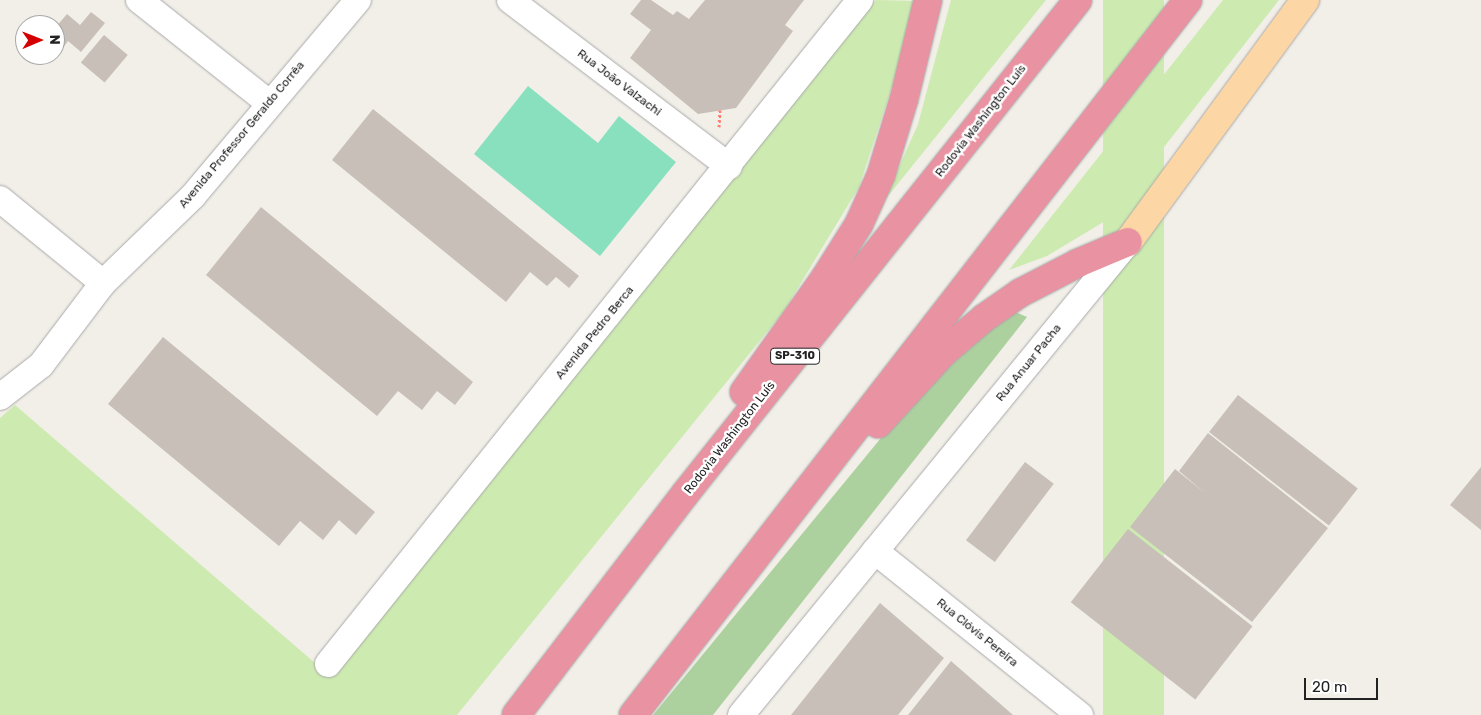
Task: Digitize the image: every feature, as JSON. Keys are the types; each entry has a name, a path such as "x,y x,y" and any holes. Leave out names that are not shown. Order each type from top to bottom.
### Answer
{"highway":[{"path":"685,494 703,448 825,278 858,224 884,165 904,99 928,0"},
{"name":"Rodovia Washington Luís","path":"516,715 685,494 1078,0"},
{"path":"633,715 1188,0"},
{"path":"756,555 944,352 984,318 1020,293 1078,263 1128,242"}],"main road":[{"name":"Rua Anuar Pacha","path":"1128,242 1305,0"}],"street":[{"path":"139,0 269,103"},
{"name":"Avenida Professor Geraldo Corrêa","path":"0,397 41,365 103,283 193,196 269,103 358,0"},
{"name":"Rua João Valzachi","path":"510,0 729,166"},
{"name":"Avenida Pedro Berca","path":"328,664 729,166 860,0"},
{"path":"0,200 103,283"},
{"name":"Rua Anuar Pacha","path":"741,715 1128,242"},
{"name":"Rua Clóvis Pereira","path":"875,551 1080,715"}],"green space":[{"path":"876,0 920,1 859,187 784,311 457,715 0,715 0,418 15,405 329,675"},
{"path":"951,0 1046,0 884,201 918,124"},
{"path":"1103,0 1164,0 1164,715 1103,715"},
{"path":"1223,0 1279,0 1107,220 1047,256 1009,270"},
{"path":"528,86 598,143 619,116 676,162 600,256 474,154"},
{"path":"1013,311 1027,317 713,715 653,715 918,393"}],"building":[{"path":"641,0 651,0 673,15 677,11 689,19 705,0 804,0 785,25 793,31 736,108 698,114 630,58 651,30 630,14"},
{"path":"91,12 105,23 81,52 68,41 65,45 65,16 67,14 80,25"},
{"path":"104,35 128,55 105,83 81,63"},
{"path":"373,109 579,276 569,288 556,277 547,286 530,272 506,302 332,160"},
{"path":"261,207 473,382 455,405 437,391 422,410 398,391 377,416 206,275"},
{"path":"163,337 375,512 356,535 339,520 323,540 300,521 279,546 108,404"},
{"path":"1238,395 1358,489 1329,526 1209,432"},
{"path":"1208,433 1328,528 1252,622 1130,527 1175,469 1205,493 1179,471"},
{"path":"1025,462 1054,484 995,562 966,540"},
{"path":"1481,467 1481,530 1450,505"},
{"path":"1128,529 1253,626 1195,700 1071,602"},
{"path":"880,603 944,658 898,715 791,715"},
{"path":"951,661 1013,715 908,715"}]}
